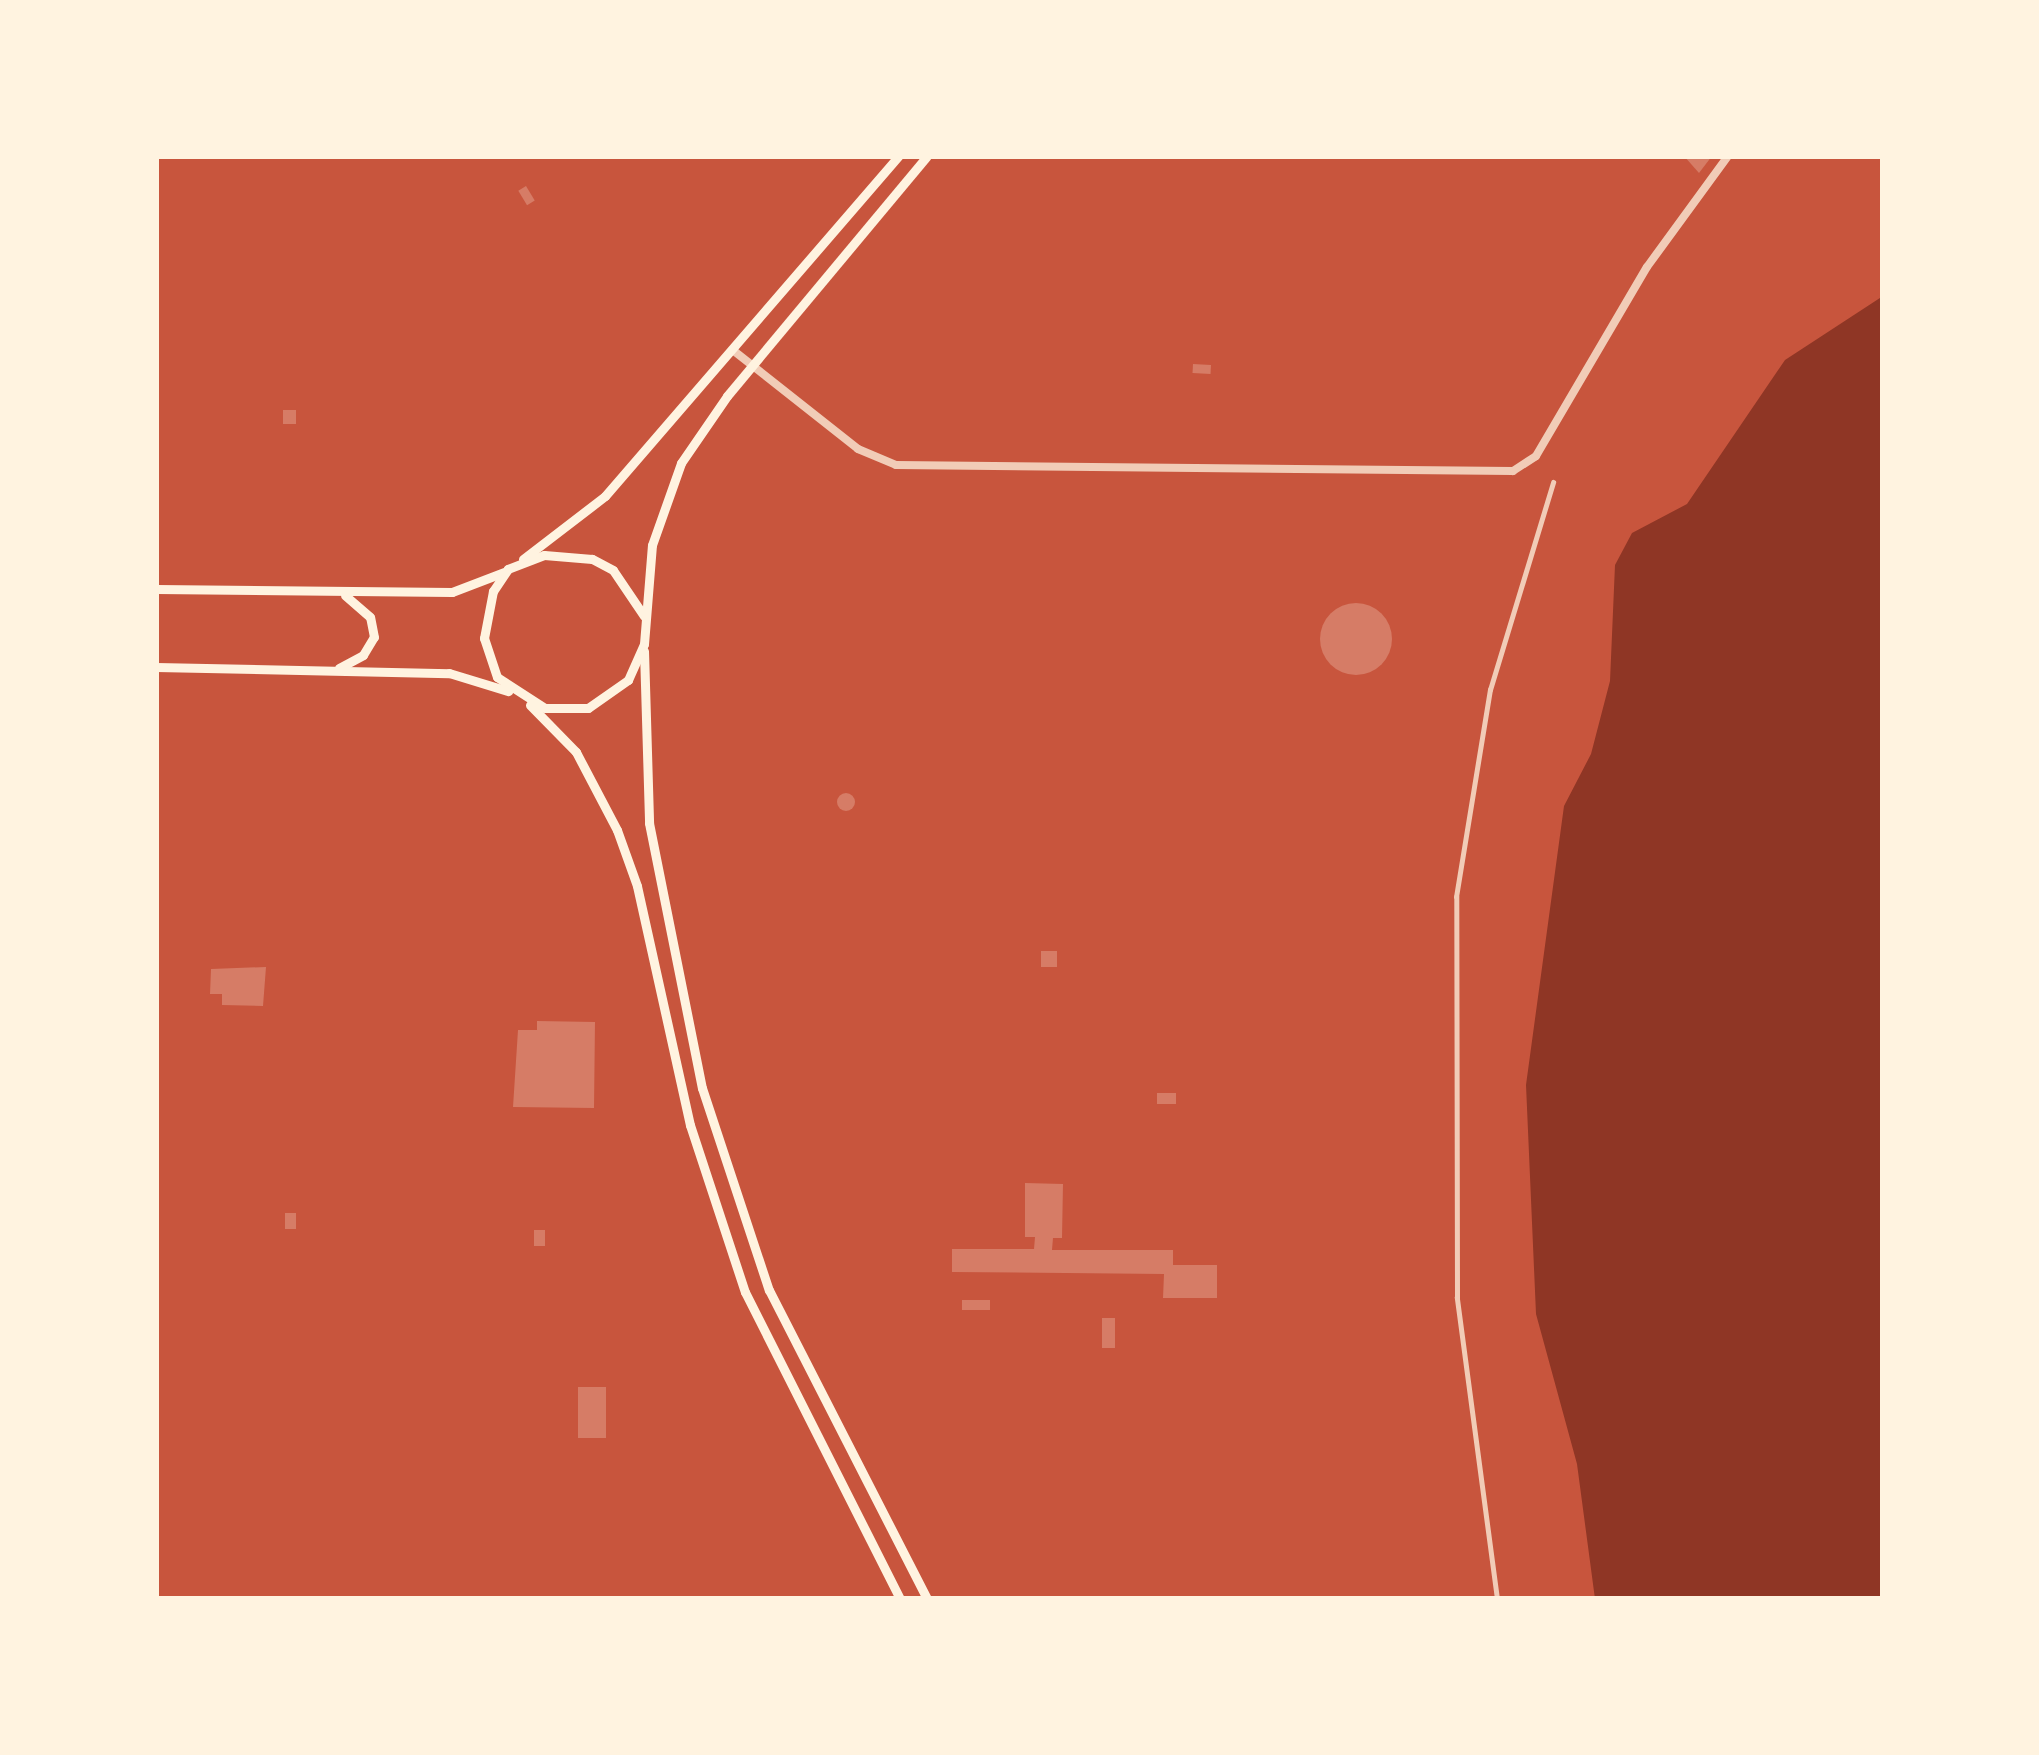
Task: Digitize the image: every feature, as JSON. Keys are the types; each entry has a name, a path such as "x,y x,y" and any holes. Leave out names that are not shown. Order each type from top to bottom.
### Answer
{"main road":[{"path":"898,156 604,496 513,566 493,591 484,638 497,677 576,752 617,830 690,1125 745,1292 900,1599"},
{"path":"927,1599 769,1290 703,1088 649,823 644,616 664,501 702,428 928,156"},
{"path":"156,589 452,592 513,566 592,559 630,588 644,616"},
{"path":"334,670 363,655 374,637 360,603 336,592"},
{"path":"525,702 568,711 610,697 628,680 644,644"},
{"path":"156,667 449,673 513,693"}],"street":[{"path":"734,351 858,449 896,466 1513,471 1536,456 1647,267 1728,156"},
{"path":"1497,1599 1457,1298 1456,897 1490,690 1553,482"}],"shaded area":[{"path":"1883,296 1883,1599 1595,1599 1577,1464 1536,1314 1526,1085 1564,806 1591,754 1610,681 1615,565 1632,533 1687,504 1785,360"}],"building":[{"path":"1684,156 1712,156 1699,173"},
{"path":"526,186 535,201 527,205 518,191"},
{"path":"1193,364 1211,365 1211,374 1193,373"},
{"path":"283,410 296,410 296,424 283,424"},
{"path":"1356,603 1382,613 1392,639 1382,665 1356,675 1330,665 1320,639 1330,613"},
{"path":"846,793 855,802 846,811 837,802"},
{"path":"1041,951 1057,951 1057,967 1041,967"},
{"path":"266,967 263,1006 222,1005 222,994 210,994 211,969"},
{"path":"537,1021 595,1022 594,1108 513,1107 518,1030 537,1030"},
{"path":"1157,1093 1176,1093 1176,1104 1157,1104"},
{"path":"1025,1183 1063,1184 1062,1238 1053,1238 1052,1250 1173,1250 1173,1265 1217,1265 1217,1298 1163,1298 1164,1274 952,1272 952,1249 1034,1249 1035,1237 1025,1237"},
{"path":"285,1213 296,1213 296,1229 285,1229"},
{"path":"534,1230 545,1230 545,1246 534,1246"},
{"path":"962,1300 990,1300 990,1310 962,1310"},
{"path":"1102,1318 1115,1318 1115,1348 1102,1348"},
{"path":"578,1387 606,1387 606,1438 578,1438"}]}
